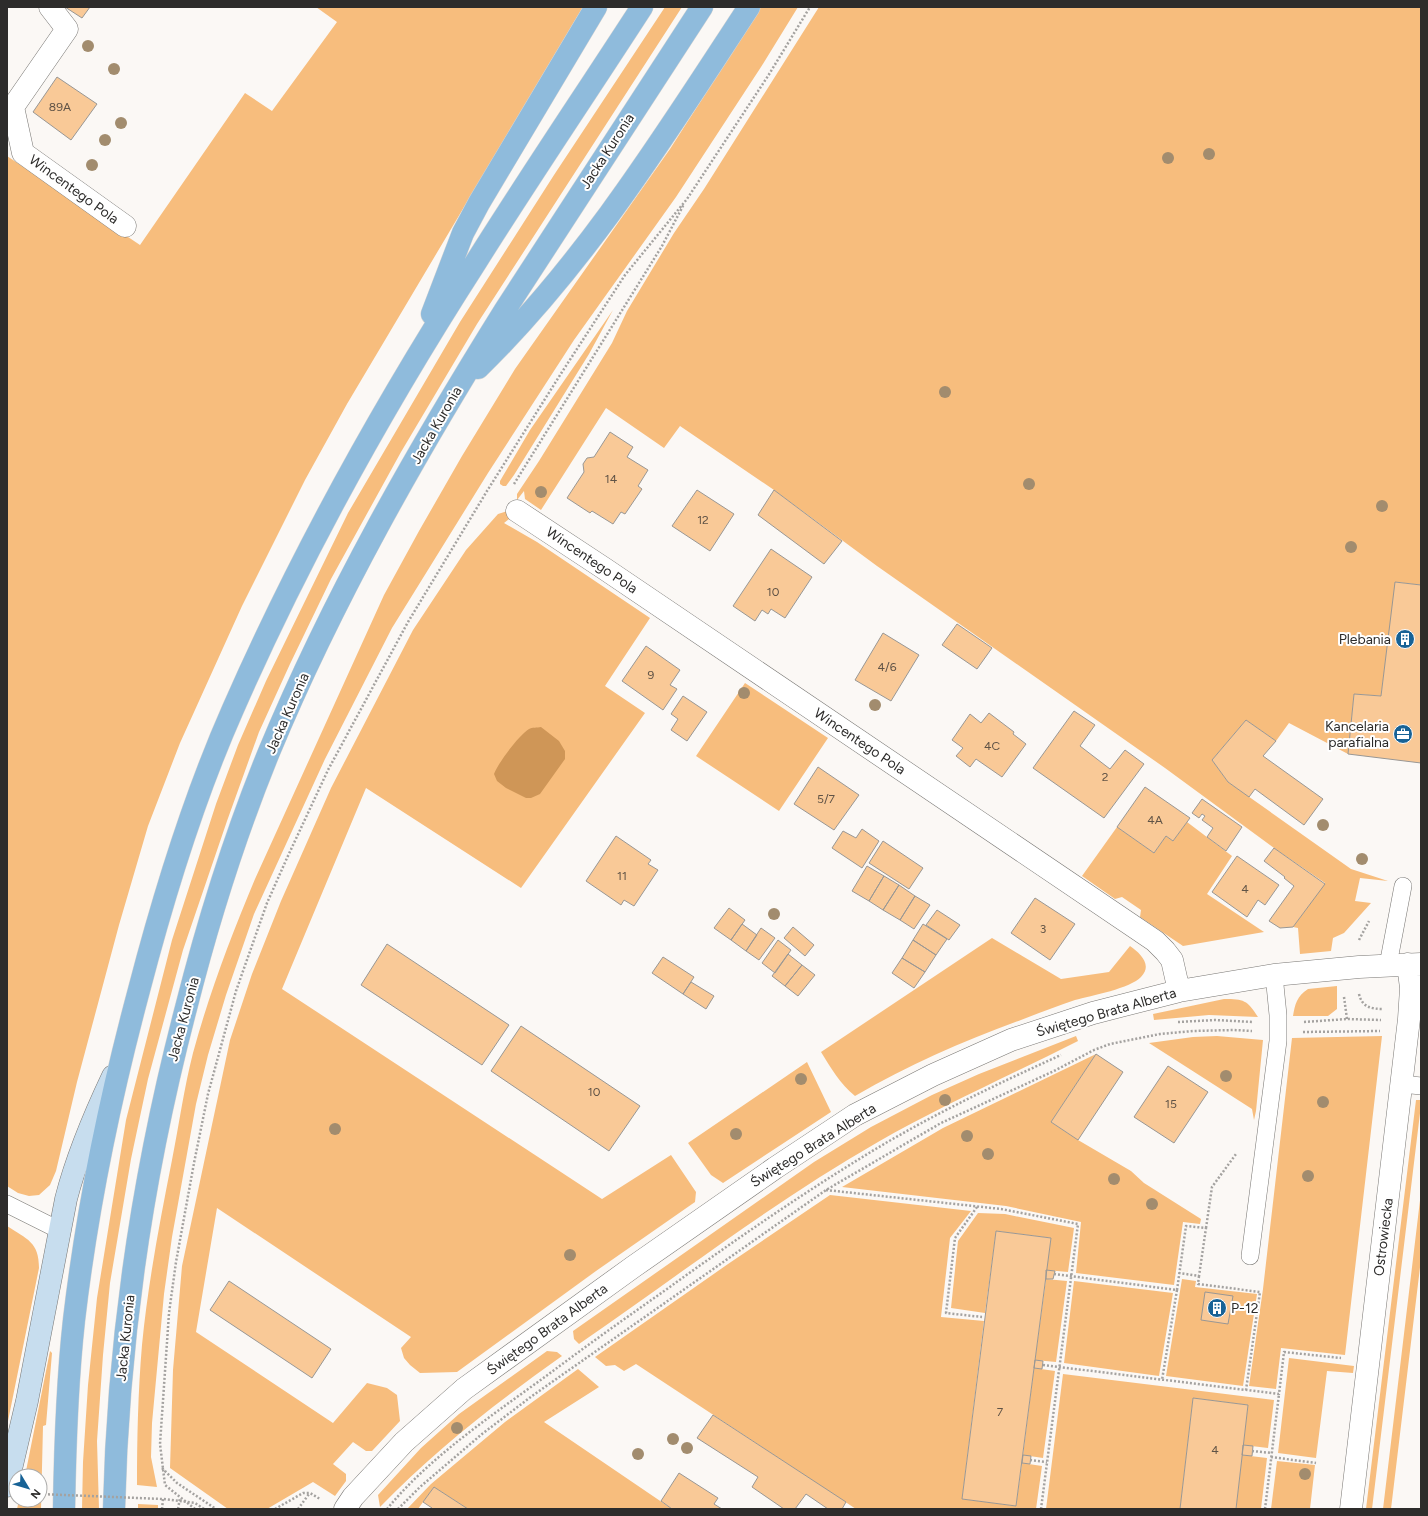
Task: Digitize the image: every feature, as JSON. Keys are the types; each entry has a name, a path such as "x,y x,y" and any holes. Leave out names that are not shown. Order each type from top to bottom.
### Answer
{"main road":[{"path":"417,357 463,233 479,203 596,7"},
{"path":"64,1509 68,1394 79,1285 97,1172 121,1058 166,893 194,807 232,710 264,640 310,548 358,459 417,357 476,261 642,7"},
{"name":"Jacka Kuronia","path":"114,1509 115,1464 121,1374 130,1290 147,1181 173,1055 194,974 216,899 246,810 269,752 312,656 355,570 403,481 457,388 528,273 702,7"},
{"path":"457,388 500,347 540,302 580,252 676,118 749,7"}],"street":[{"name":"Wincentego Pola","path":"50,7 67,29 13,107 23,153 125,226"},
{"name":"Wincentego Pola","path":"514,500 605,569 1155,941 1172,960 1179,991"},
{"name":"Świętego Brata Alberta","path":"345,1509 404,1442 464,1389 719,1207 855,1116 933,1076 1010,1040 1093,1013 1179,991 1274,975 1406,964"},
{"name":"Ostrowiecka","path":"1351,1509 1411,1085 1409,1019 1411,988 1406,964"},
{"path":"7,1486 28,1394 59,1230 74,1168 94,1116 121,1058"}],"lane":[{"path":"1403,886 1406,964"},
{"path":"1250,1256 1266,1137 1278,1028 1274,975"},
{"path":"7,1204 59,1230"}],"path":[{"path":"514,500 662,246 687,199 768,76 810,7"},
{"path":"195,1509 165,1485 160,1444 170,1313 176,1262 208,1094 239,984 270,897 328,770 408,622 562,372 625,275 687,199"},
{"path":"1171,1022 1214,1020 1278,1028 1347,1019 1409,1019"},
{"path":"398,1509 420,1486 482,1434 532,1396 826,1190 941,1123 1054,1071 1094,1050 1110,1044 1160,1034 1193,1031 1278,1028 1386,1031"},
{"path":"387,1509 410,1484 460,1440 581,1350 801,1195 876,1149 938,1114 1008,1079 1066,1053"},
{"path":"1246,1390 1260,1292 1198,1284 1212,1187 1250,1136 1266,1137"},
{"path":"826,1190 1001,1209 1078,1224 1041,1509"},
{"path":"977,1206 955,1238 946,1313 982,1317"},
{"path":"1162,1380 1186,1226 1206,1228"},
{"path":"1179,1273 1200,1276"},
{"path":"1054,1274 1177,1290"},
{"path":"1265,1509 1284,1352"},
{"path":"1043,1365 1279,1394"},
{"path":"1252,1451 1272,1453"},
{"path":"1271,1458 1316,1463"},
{"path":"1030,1460 1047,1462"},
{"path":"162,1468 178,1483 216,1509"},
{"path":"275,1509 303,1493 310,1493 298,1509"},
{"path":"48,1494 163,1499 195,1503 204,1509"},
{"path":"178,1509 180,1498"},
{"path":"162,1509 163,1499"}],"shaded area":[{"path":"316,7 583,7 347,404 305,480 242,606 180,743 148,826 119,925 77,1082 56,1171 50,1185 39,1195 29,1196 18,1193 7,1186 7,156 140,245 245,93 272,111 337,22"},
{"path":"665,7 682,7 477,324 401,452 331,579 259,732 183,950 148,1079 131,1159 110,1283 97,1441 99,1509 82,1509 83,1462 88,1385 97,1298 126,1120 172,940 216,804 238,745 266,681 348,513 460,322 554,175"},
{"path":"761,7 798,7 761,67 676,197 574,340 488,473 392,628 325,759 254,914 226,995 208,1055 196,1104 172,1237 164,1294 152,1423 151,1457 157,1487 137,1485 142,1345 155,1252 184,1093 193,1053 213,987 255,879 384,595 462,456 515,369 670,149"},
{"path":"819,7 1421,7 1421,585 1396,582 1381,696 1354,694 1348,754 1289,723 1276,741 1246,720 1212,760 1228,782 1351,869 1388,881 1360,878 1355,901 1371,903 1344,933 1333,938 1331,951 1300,954 1298,928 1293,927 1325,883 1274,848 1165,768 877,566 774,490 680,426 664,448 606,408 541,510 525,499 524,491 517,500 517,494 612,343 627,311 674,233 704,189"},
{"path":"613,310 589,354 514,475 506,486 503,486 500,484 500,481 530,430"},
{"path":"511,510 513,516 504,523 537,542 650,618 605,686 645,713 521,888 366,788 282,989 602,1199 671,1155 696,1192 695,1202 596,1271 457,1372 420,1373 404,1358 401,1348 411,1337 217,1208 196,1332 333,1423 367,1383 387,1388 397,1395 400,1421 372,1451 366,1451 353,1442 333,1464 346,1474 346,1481 335,1496 313,1482 267,1509 228,1509 170,1468 173,1370 182,1266 230,1040 252,974 281,901 331,788 413,630 466,550 498,514"},
{"path":"745,683 828,738 779,811 696,756"},
{"path":"541,727 559,741 565,751 565,759 540,794 531,798 526,798 506,788 497,781 494,774 504,757 525,732 530,728"},
{"path":"1187,822 1232,856 1207,894 1264,932 1183,946 1140,917 1141,910 1122,897 1115,899 1082,876 1117,827 1154,853 1166,836 1173,841"},
{"path":"992,938 1061,979 1109,972 1130,946 1138,952 1144,960 1146,968 1141,977 1129,985 1068,1002 978,1036 936,1054 855,1096 836,1076 821,1052"},
{"path":"1337,986 1337,1009 1328,1016 1293,1016 1297,1001 1301,994 1308,989"},
{"path":"1224,999 1241,1000 1251,1007 1258,1017 1209,1015 1154,1020 1153,1014"},
{"path":"1076,1036 1078,1041 927,1115 839,1165 763,1214 579,1344 574,1339 573,1331 814,1162 871,1127 932,1095 979,1074"},
{"path":"1217,1036 1263,1040 1254,1120 1252,1109 1149,1043 1193,1037"},
{"path":"1382,1036 1345,1355 1281,1348 1276,1389 1249,1386 1263,1289 1292,1038"},
{"path":"1096,1054 1051,1122 1078,1140 1131,1171 1144,1183 1201,1219 1200,1224 1183,1222 1174,1285 1076,1273 1081,1222 1006,1206 842,1187 943,1128"},
{"path":"807,1062 831,1112 723,1183 711,1175 688,1143"},
{"path":"1416,1100 1421,1100 1421,1105 1372,1509 1366,1509"},
{"path":"1421,1192 1421,1259 1391,1509 1383,1509"},
{"path":"830,1195 971,1211 950,1238 941,1317 984,1321 962,1499 1016,1506 1022,1463 1042,1466 1036,1509 856,1509 636,1364 624,1371 615,1365 606,1366 595,1357"},
{"path":"978,1213 1005,1214 1074,1228 1068,1272 1046,1270 1051,1238 996,1231 985,1313 951,1308 958,1241"},
{"path":"7,1226 26,1238 34,1247 37,1252 39,1268 7,1426"},
{"path":"1046,1279 1067,1281 1056,1362 1035,1360"},
{"path":"1182,1279 1196,1281 1195,1287 1257,1294 1243,1386 1166,1376"},
{"path":"1074,1281 1173,1293 1159,1376 1064,1363"},
{"path":"50,1351 52,1353 46,1425 43,1426 42,1468 27,1468"},
{"path":"547,1351 557,1352 562,1356 467,1427 422,1466 380,1507 378,1495 421,1448 459,1414"},
{"path":"1289,1358 1354,1366 1353,1373 1327,1371 1316,1458 1278,1453"},
{"path":"1034,1368 1055,1371 1043,1458 1023,1455"},
{"path":"578,1369 599,1387 544,1422 672,1509 468,1509 434,1487 418,1509 407,1509 431,1484 505,1422"},
{"path":"1063,1374 1274,1400 1268,1448 1243,1445 1248,1405 1193,1398 1180,1509 1046,1509"},
{"path":"1242,1455 1267,1458 1261,1509 1236,1509"},
{"path":"1277,1461 1315,1465 1310,1509 1271,1509"},
{"path":"138,1504 158,1505 158,1509 138,1509"},
{"path":"17,1508 41,1508 41,1509"}],"building":[{"path":"65,7 90,7 82,18"},
{"path":"57,77 97,104 71,140 33,112"},
{"path":"610,432 633,447 627,457 648,470 638,486 642,489 625,514 621,512 613,524 592,511 590,513 567,498 584,472 583,464 587,458 594,457"},
{"path":"697,490 734,514 710,551 672,526"},
{"path":"774,490 842,541 824,564 758,515"},
{"path":"771,549 812,577 785,618 771,609 768,614 762,610 755,621 733,606"},
{"name":"Plebania","path":"1395,582 1421,585 1421,763 1348,754 1354,694 1381,696"},
{"path":"957,624 992,648 977,669 942,645"},
{"path":"883,633 919,655 891,701 855,680"},
{"path":"646,646 680,670 670,685 677,689 663,710 622,681"},
{"path":"683,696 707,712 687,741 671,730 678,719 671,714"},
{"path":"1074,711 1095,725 1080,746 1110,769 1125,750 1144,764 1104,818 1033,768"},
{"path":"989,713 1014,732 1013,734 1026,744 1002,777 976,759 970,767 956,756 963,748 952,740 970,714 981,723"},
{"path":"1246,720 1276,741 1263,756 1323,799 1304,825 1255,789 1249,797 1228,782 1212,760"},
{"path":"818,767 859,795 834,830 794,804"},
{"path":"1145,787 1190,818 1173,841 1166,836 1154,853 1117,827"},
{"path":"1202,799 1242,827 1226,851 1207,837 1213,828 1202,820 1205,816 1202,814 1199,818 1192,813"},
{"path":"862,829 879,841 862,868 832,848 843,831 856,838"},
{"path":"616,836 651,860 648,864 658,870 634,906 624,900 621,905 586,881"},
{"path":"883,841 923,868 909,889 869,863"},
{"path":"1274,848 1325,884 1293,927 1280,928 1269,921 1294,886 1264,861"},
{"path":"1237,856 1279,885 1265,905 1258,900 1247,917 1212,892"},
{"path":"867,866 884,876 869,901 852,891"},
{"path":"884,876 899,885 883,910 869,901"},
{"path":"899,885 915,896 900,920 883,910"},
{"path":"915,896 930,905 914,929 900,920"},
{"path":"1035,898 1075,924 1050,960 1011,933"},
{"path":"729,908 745,920 731,940 714,928"},
{"path":"937,910 960,925 949,940 926,925"},
{"path":"742,924 757,935 746,951 731,940"},
{"path":"923,924 947,939 936,955 913,940"},
{"path":"793,927 814,945 805,956 784,938"},
{"path":"761,928 775,938 759,960 746,951"},
{"path":"778,940 791,950 775,973 762,963"},
{"path":"913,940 936,955 925,972 902,958"},
{"path":"387,944 509,1025 482,1065 361,985"},
{"path":"788,954 802,965 785,986 772,976"},
{"path":"663,957 694,977 683,994 652,973"},
{"path":"902,958 925,972 914,988 892,973"},
{"path":"802,965 815,975 798,996 785,986"},
{"path":"691,982 714,996 706,1009 683,994"},
{"path":"521,1026 640,1106 609,1151 491,1071"},
{"path":"1096,1054 1123,1072 1078,1140 1051,1122"},
{"path":"1168,1066 1208,1092 1174,1143 1134,1117"},
{"path":"996,1231 1051,1238 1016,1506 962,1499"},
{"path":"1046,1270 1055,1271 1053,1279 1046,1279"},
{"path":"229,1281 331,1349 312,1378 210,1310"},
{"name":"P-12","path":"1205,1292 1233,1296 1228,1324 1201,1320"},
{"path":"1035,1360 1043,1361 1042,1369 1034,1368"},
{"path":"1193,1398 1248,1405 1236,1509 1180,1509"},
{"path":"713,1415 846,1502 842,1509 828,1509 806,1494 795,1509 784,1509 752,1487 758,1477 697,1438"},
{"path":"1243,1445 1253,1446 1252,1456 1242,1455"},
{"path":"1023,1455 1031,1456 1030,1464 1022,1463"},
{"path":"679,1473 718,1498 714,1504 722,1509 672,1509 661,1501"},
{"path":"434,1487 468,1509 431,1509 432,1508 423,1502"}],"place":[{"name":"Plebania","path":"1405,639"},
{"name":"Kancelaria parafialna","path":"1403,734"},
{"name":"P-12","path":"1217,1308"}]}
